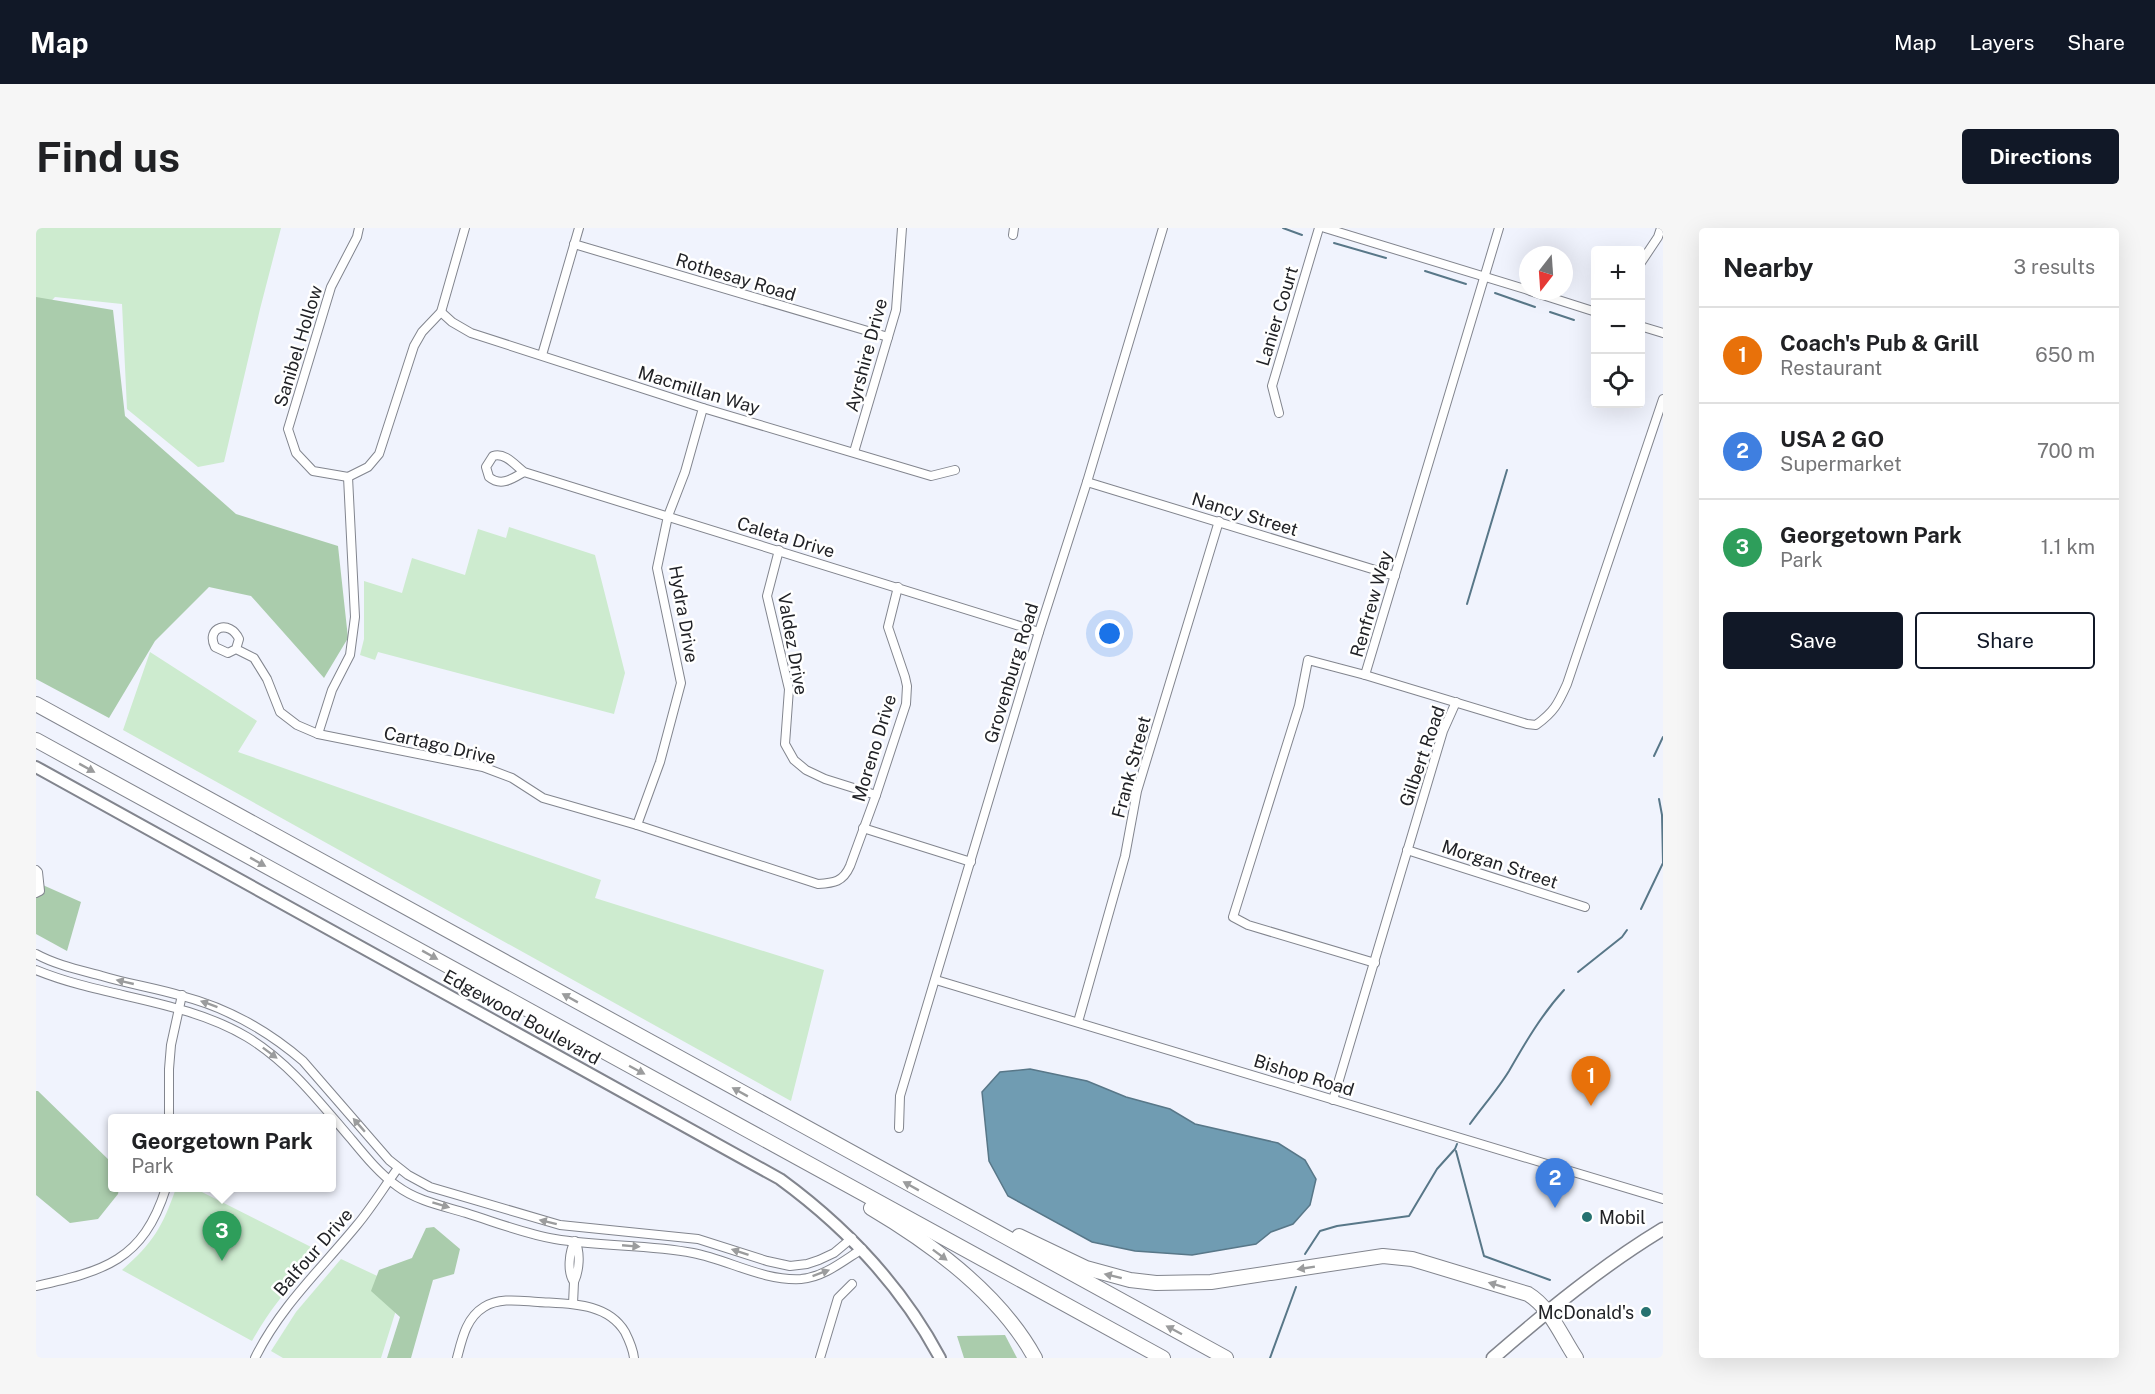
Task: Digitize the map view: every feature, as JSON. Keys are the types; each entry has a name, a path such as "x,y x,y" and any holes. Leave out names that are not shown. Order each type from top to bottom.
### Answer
{"highway":[{"path":"36,704 1226,1358"},
{"path":"36,740 1163,1358"},
{"path":"676,1090 879,1212 936,1252 979,1288 1011,1324 1035,1358"},
{"path":"936,1200 948,1199 1070,1261 1106,1275 1130,1280 1182,1284 1211,1282 1383,1256 1399,1257 1528,1294 1538,1300 1547,1311 1576,1358"}],"main road":[{"path":"1493,1358 1547,1311 1632,1248 1663,1229"}],"street":[{"name":"Sanibel Hollow","path":"348,477 313,471 296,453 288,429 331,287 357,237 359,228"},
{"path":"318,734 332,690 350,655 355,617 348,477 368,467 379,454 414,346 422,332 441,312 465,228"},
{"path":"542,355 579,228"},
{"name":"Ayrshire Drive","path":"854,452 896,310 902,228"},
{"name":"Grovenburg Road","path":"898,1128 900,1096 1163,228"},
{"name":"Lanier Court","path":"1279,413 1272,386 1319,228"},
{"path":"1325,228 1519,288"},
{"name":"Renfrew Way","path":"1375,963 1248,925 1233,917 1299,706 1308,660 1365,675 1499,228"},
{"path":"1645,258 1661,228"},
{"name":"Rothesay Road","path":"574,244 888,337"},
{"path":"1558,300 1591,310"},
{"name":"Macmillan Way","path":"441,312 452,322 471,333 703,408 931,476 955,470"},
{"path":"1645,327 1663,333"},
{"name":"Gilbert Road","path":"1333,1100 1443,731 1456,702 1512,720 1536,724 1555,709 1567,684 1663,399"},
{"name":"Hydra Drive","path":"637,825 660,762 681,683 657,568 669,516 686,472 703,408"},
{"name":"Caleta Drive","path":"524,472 509,480 497,482 489,477 486,467 493,456 498,454 524,472 1039,632"},
{"name":"Nancy Street","path":"1087,482 1395,576"},
{"name":"Frank Street","path":"1078,1022 1125,856 1137,791 1219,521"},
{"name":"Valdez Drive","path":"779,550 769,580 767,596 789,689 785,744 794,760 806,770 825,779 876,795"},
{"name":"Moreno Drive","path":"841,880 850,866 876,795 903,714 907,694 905,677 888,627 898,587"},
{"name":"Cartago Drive","path":"236,650 254,658 267,679 280,712 297,725 318,734 483,767 512,778 543,798 637,825 818,884 832,884 841,880"},
{"path":"1365,675 1456,702"},
{"name":"Edgewood Boulevard","path":"36,767 770,1173 808,1199 852,1238 889,1279 912,1310 940,1358"},
{"path":"36,775 67,786"},
{"path":"863,828 971,862"},
{"name":"Morgan Street","path":"1407,850 1585,907"},
{"path":"36,870 39,873 40,891 36,893"},
{"path":"329,1114 285,1065 225,1025 180,1010 98,990 36,970 39,955 112,979 182,995 236,1015 255,1025 288,1048 317,1076 398,1168 430,1186 544,1221 578,1227 698,1239 790,1266 819,1260 834,1253 852,1238"},
{"name":"Bishop Road","path":"936,980 1663,1199"},
{"path":"169,1114 171,1046 182,995"},
{"path":"336,1121 389,1180 400,1188 426,1200 543,1237 686,1252 786,1279 816,1276 862,1249"},
{"name":"Balfour Drive","path":"255,1358 273,1324 358,1225 398,1168"},
{"path":"36,1287 88,1275 119,1258 133,1246 154,1218 164,1192"},
{"path":"573,1304 574,1282 570,1276 572,1248 575,1241"},
{"path":"820,1358 838,1298 852,1284"},
{"path":"457,1358 468,1323 484,1307 495,1302 511,1300 584,1305 602,1311 622,1328 630,1340 634,1358"}],"green space":[{"path":"36,228 281,228 224,462 198,467 127,409 122,304 55,297 36,317"},
{"path":"36,297 113,310 125,416 236,514 338,546 348,638 324,678 251,596 209,587 155,641 109,718 36,679"},
{"path":"509,527 595,555 625,673 614,714 378,652 375,660 360,655 364,639 364,581 402,593 412,558 465,575 478,529 506,538"},
{"path":"150,652 257,721 238,752 601,880 595,898 824,970 791,1101 123,730"},
{"path":"36,882 81,902 67,951 36,934"},
{"path":"36,1091 38,1091 108,1159 108,1192 118,1192 98,1219 70,1223 36,1195"},
{"path":"174,1192 202,1192 321,1252 284,1294 252,1341 122,1270 142,1251 156,1233"},
{"path":"434,1227 460,1249 454,1274 433,1280 411,1358 387,1358 400,1317 371,1291 379,1270 412,1258 426,1228"},
{"path":"341,1259 403,1288 381,1358 283,1358 271,1351 296,1312"},
{"path":"1005,1335 1017,1358 964,1358 957,1336"}],"water":[{"path":"1030,1069 1087,1081 1126,1097 1170,1109 1195,1124 1278,1143 1305,1160 1316,1179 1310,1205 1293,1224 1271,1232 1256,1244 1192,1255 1135,1251 1092,1242 1008,1196 989,1161 982,1092 1000,1072"}],"waterway":[{"path":"1283,228 1302,235"},
{"path":"1334,243 1386,258"},
{"path":"1425,271 1466,284"},
{"path":"1495,293 1535,307"},
{"path":"1550,312 1574,320"},
{"path":"1467,604 1507,470"},
{"path":"1654,756 1663,737"},
{"path":"1641,909 1663,863 1662,815 1659,799"},
{"path":"1578,972 1622,937 1627,930"},
{"path":"1470,1124 1505,1078 1541,1019 1564,990"},
{"path":"1305,1254 1320,1231 1337,1226 1409,1216 1437,1169 1457,1144"},
{"path":"1456,1151 1484,1256 1550,1280"},
{"path":"1270,1358 1296,1287"}],"place":[{"name":"Coach's Pub & Grill","path":"1591,1106"},
{"name":"USA 2 GO","path":"1555,1208"},
{"name":"Mobil","path":"1587,1217"},
{"name":"Georgetown Park","path":"222,1261"},
{"name":"McDonald's","path":"1646,1312"}]}
